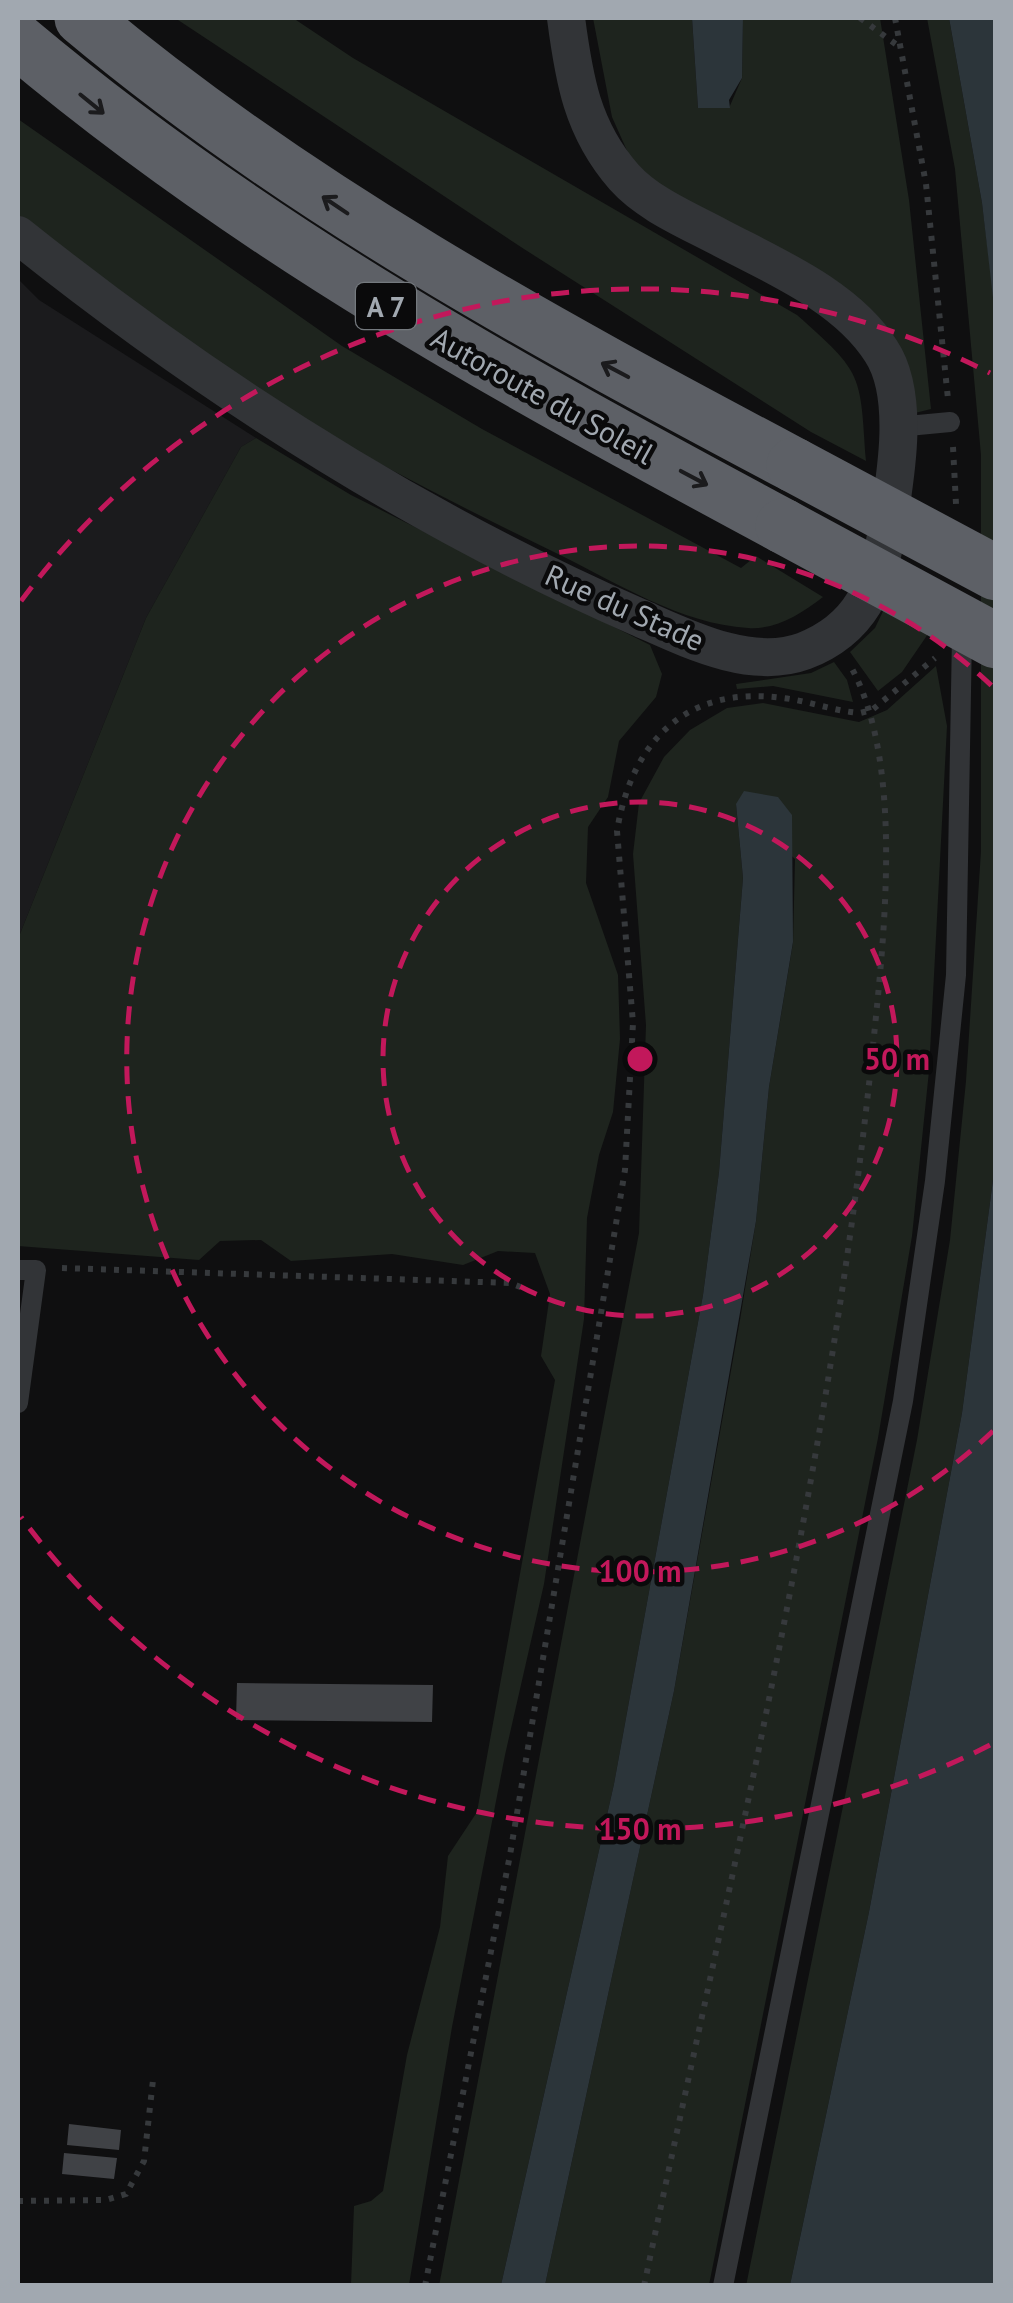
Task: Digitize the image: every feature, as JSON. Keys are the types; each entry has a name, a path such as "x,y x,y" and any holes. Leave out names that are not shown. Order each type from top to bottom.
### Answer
{"highway":[{"name":"Autoroute du Soleil","path":"82,18 239,140 378,235 559,339 996,573"},
{"name":"Autoroute du Soleil","path":"18,41 200,185 344,281 979,638"}],"street":[{"name":"Rue du Stade","path":"18,235 71,278 336,462 599,600 695,642 759,656 800,652 834,636 857,618 878,582 898,452 896,400 883,353 852,320 811,287 670,211 629,182 599,148 574,84 566,18"}],"lane":[{"path":"897,427 950,422"},
{"path":"723,2286 900,1419 935,1181 956,976 979,638"},
{"path":"18,1403 27,1270"}],"path":[{"path":"860,18 901,48"},
{"path":"895,18 926,184 956,508"},
{"path":"644,2286 758,1748 834,1343 866,1118 882,950 883,803 872,710 834,636"},
{"path":"425,2286 510,1855 625,1170 634,1023 617,831 622,802 647,750 675,718 708,700 764,696 848,712 872,710 979,638"},
{"path":"27,1270 349,1276 510,1284 523,1288"},
{"path":"18,2202 106,2200 126,2194 144,2162 154,2080"}],"shaded area":[{"path":"175,18 293,18 353,58 797,315 835,350 854,378 862,410 866,461 811,432 524,249"},
{"path":"593,18 692,18 698,108 729,108 742,78 743,18 880,18 909,200 931,409 911,414 905,377 633,164 612,117"},
{"path":"692,18 743,18 742,78 729,100 730,108 698,108"},
{"path":"927,18 949,18 982,203 996,315 995,1165 962,1413 869,1912 790,2285 746,2286 917,1440 950,1240 966,1081 981,851 981,455 955,169"},
{"path":"949,18 995,18 995,315 982,203"},
{"path":"18,119 342,346 482,429 741,568 756,556 823,597 797,615 758,628 698,619 626,589 322,431 205,355 18,218"},
{"path":"18,279 39,300 256,438 241,447 146,618 18,939"},
{"path":"256,438 351,495 650,645 662,674 656,697 619,741 608,797 588,827 586,883 618,975 620,1039 613,1112 599,1155 587,1218 584,1319 544,1584 505,1755 452,2027 409,2285 351,2285 354,2206 371,2201 383,2191 407,2055 440,1927 448,1856 477,1812 555,1380 541,1356 550,1294 535,1253 498,1251 463,1265 392,1254 291,1261 261,1240 220,1241 199,1260 18,1246 18,939 146,618 241,447"},
{"path":"886,605 928,634 902,672 878,691 850,652 875,628"},
{"path":"834,662 847,680 853,702 773,686 737,689 736,684 811,673"},
{"path":"936,666 947,726 929,1071 912,1236 878,1438 709,2285 545,2285 674,1691 756,1221 769,1087 793,943 795,859 736,804 743,878 719,1172 703,1295 614,1784 501,2285 439,2286 639,1233 646,1025 633,854 639,803 664,757 690,730 727,708 763,703 859,722 887,710"},
{"path":"744,791 778,797 792,815 793,942 769,1087 756,1221 674,1691 545,2285 501,2285 614,1784 703,1295 719,1172 743,878 736,804"},
{"path":"995,1165 995,2285 790,2285 869,1912 962,1413"}],"building":[{"path":"237,1683 433,1685 432,1722 236,1720"},
{"path":"69,2124 121,2130 119,2150 67,2145"},
{"path":"64,2153 117,2158 114,2179 62,2174"}]}
